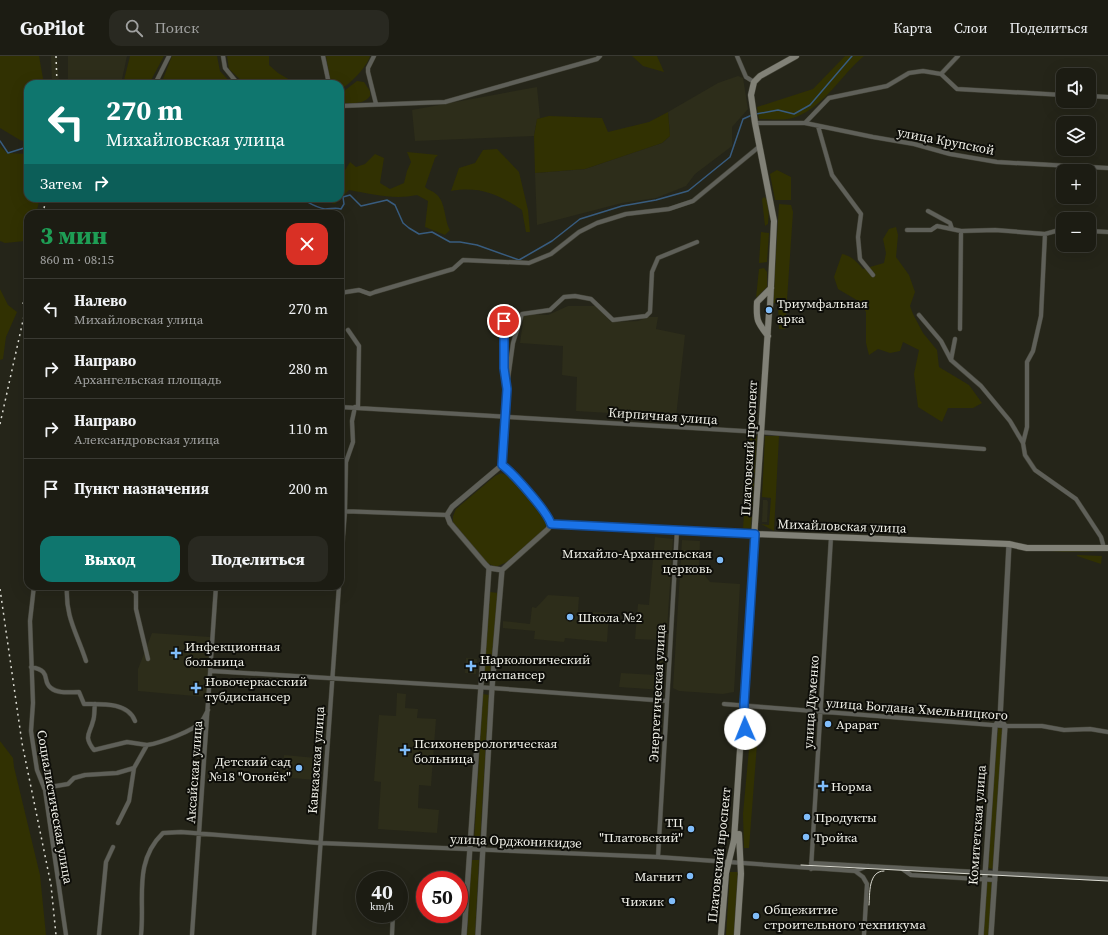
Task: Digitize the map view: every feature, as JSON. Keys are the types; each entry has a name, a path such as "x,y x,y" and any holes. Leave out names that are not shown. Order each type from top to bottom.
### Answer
{"main road":[{"path":"754,82 760,76 796,56"},
{"name":"Платовский проспект","path":"721,935 726,873 734,840 755,534 760,432 770,310 774,220 752,107 751,95 754,82"},
{"path":"768,336 758,325 756,313 757,302 771,288"},
{"name":"Михайловская улица","path":"755,534 1009,544 1027,548 1106,548"},
{"name":"Платовский проспект","path":"737,935 741,874 738,841 746,716 744,705"}],"street":[{"path":"157,80 169,56"},
{"path":"223,56 224,68 234,80"},
{"path":"324,56 327,80"},
{"path":"374,56 368,68 368,72 376,104"},
{"path":"344,106 446,102 600,56"},
{"path":"737,56 746,77 754,82"},
{"path":"940,74 958,56"},
{"path":"805,123 829,98 833,96 855,94 887,86 915,71 940,74 957,89 1056,95"},
{"path":"1096,96 1108,97"},
{"name":"улица Крупской","path":"755,123 805,123 873,138 914,144 950,154 997,162 1108,168"},
{"path":"818,126 832,175 861,214 858,237 860,260 872,275"},
{"path":"344,292 359,290 370,294 453,268 463,260 529,263 551,254 579,232 597,223 626,214 669,209 693,201 760,146"},
{"path":"928,211 950,222 952,229"},
{"path":"907,230 931,230 937,226 961,231 995,230 1045,234 1056,231"},
{"path":"960,329 961,231"},
{"path":"1096,231 1108,232"},
{"path":"1045,234 1041,316 1033,351 1027,362 1027,427 1024,443 1025,455 1035,470 1076,499 1101,537 1106,548"},
{"path":"478,935 492,688 502,570 548,529 551,524 549,518 541,507 502,465 507,386 513,343 522,314 550,310 564,297 575,296 591,299 613,320 646,316 650,312 652,272 658,258 697,242"},
{"path":"505,307 504,368 507,386"},
{"path":"919,315 941,341 951,360 981,386 1010,421 1020,439 1024,443"},
{"path":"344,524 346,462 353,442 352,421 356,407 359,346 348,330"},
{"path":"951,360 954,339"},
{"name":"Кирпичная улица","path":"344,407 760,432 984,449"},
{"path":"447,515 452,507 502,465"},
{"path":"345,511 447,515"},
{"path":"447,515 450,523 489,568 502,570"},
{"name":"Михайловская улица","path":"551,524 755,534"},
{"name":"Энергетическая улица","path":"658,857 677,530"},
{"name":"улица Думенко","path":"811,869 831,538"},
{"name":"Комитетская улица","path":"981,935 984,872 996,726 1000,719 1009,544"},
{"path":"464,935 468,848 489,568"},
{"name":"Социалистическая улица","path":"34,590 30,621 33,703 31,731 37,770 44,788 66,935"},
{"path":"66,590 66,606 72,628 79,639 86,660"},
{"path":"133,590 136,593 136,609 148,659"},
{"name":"Аксайская улица","path":"192,935 216,590"},
{"name":"Кавказская улица","path":"314,935 331,680 339,590"},
{"path":"31,667 40,668 46,676 50,688 58,691 79,692 84,704 123,708 132,714 135,721"},
{"path":"211,671 331,680 480,687 667,701"},
{"path":"95,704 94,721 87,735 89,744 94,750 127,742 147,745 160,743 196,727 202,721 208,708"},
{"name":"улица Богдана Хмельницкого","path":"724,704 996,726 1042,726 1064,730 1090,729 1108,732"},
{"path":"1000,719 1005,726"},
{"name":"Комитетская улица","path":"991,935 1005,726"},
{"path":"118,823 129,801 134,768 147,745"},
{"path":"44,788 68,784 74,778 85,775 116,773 134,768"},
{"name":"улица Орджоникидзе","path":"141,935 142,874 145,861 151,847 163,833 199,833 320,843 658,857 811,869 855,871 868,866"},
{"path":"99,935 106,862 113,847"},
{"name":"улица Орджоникидзе","path":"811,863 1108,879"},
{"name":"улица Орджоникидзе","path":"900,868 911,875 995,880"},
{"path":"855,871 864,877 867,884 864,935"},
{"path":"392,923 392,935"}],"shaded area":[{"path":"0,56 39,56 43,80 24,80 24,141 0,128"},
{"path":"51,56 57,56 59,80 52,80"},
{"path":"68,56 127,56 122,80 68,80"},
{"path":"130,56 164,56 151,80 124,80"},
{"path":"172,56 217,56 220,71 228,80 163,80"},
{"path":"227,56 269,56 269,65 278,73 290,80 241,80 229,69"},
{"path":"326,56 370,56 358,75 344,87 344,80 330,80"},
{"path":"632,56 657,56 664,72 643,66"},
{"path":"845,56 864,56 825,97 807,112 792,118 759,119 757,107 813,89"},
{"path":"738,76 743,78 748,109 732,127 732,146 695,174 686,186 656,198 622,203 537,225 535,173 585,169 662,143 670,136 668,112 718,83"},
{"path":"357,81 364,82 370,91 370,96 361,102 344,103 344,91"},
{"path":"537,87 540,118 537,119 534,136 415,141 412,110"},
{"path":"668,112 670,136 662,143 585,169 535,173 534,136 537,119 549,116 602,118 608,132 649,122"},
{"path":"0,146 7,153 24,154 24,202 39,202 37,210 24,210 24,241 5,243 0,241"},
{"path":"497,149 519,172 528,210 530,232 526,232 522,210 505,200 480,191 451,191 459,168 475,163 483,150"},
{"path":"407,152 438,155 435,158 425,187 436,194 442,202 450,230 445,235 425,227 428,201 417,195 391,197 349,190 344,195 344,172 350,162 356,167 365,164 375,154 384,158 380,183 390,189 404,183 411,162"},
{"path":"777,170 791,177 791,200 775,200 770,174"},
{"path":"764,197 767,199 769,209 768,224 765,226 762,199"},
{"path":"779,204 791,205 793,212 785,329 779,329 778,303 773,303"},
{"path":"896,227 898,235 896,257 909,275 915,292 910,306 913,314 923,333 937,350 939,367 969,385 982,403 973,408 948,408 942,422 918,407 914,374 919,350 903,342 900,351 890,353 878,349 869,355 866,343 866,312 860,302 838,289 834,277 842,254 851,258 863,269 884,263 886,253 883,239 889,229"},
{"path":"761,232 769,233 767,262 759,263"},
{"path":"764,268 767,272 767,287 756,298 759,269"},
{"path":"0,289 8,305 17,312 6,337 3,359 0,360"},
{"path":"568,306 597,306 611,322 638,321 648,317 658,317 656,329 685,335 676,417 576,411 577,377 562,375 563,346 520,343 524,314 548,315"},
{"path":"750,435 757,436 751,528 743,528"},
{"path":"765,436 779,436 774,531 761,524 769,525 771,498 762,497"},
{"path":"501,473 510,476 545,517 547,524 544,530 509,561 496,567 487,563 453,522 453,516 456,509 495,476"},
{"path":"763,500 767,500 768,502 767,522 762,522"},
{"path":"655,537 673,539 663,690 619,687 621,673 656,675 657,640 635,639 638,604 649,605"},
{"path":"682,540 700,541 699,568 710,582 740,584 734,692 723,694 679,691 673,688"},
{"path":"1075,550 1098,552 1051,552"},
{"path":"1077,556 1102,556 1101,564"},
{"path":"490,592 498,593 490,676 484,675"},
{"name":"Школа №2","path":"548,595 579,597 578,611 609,613 607,642 565,638 564,642 534,639 535,631 503,628 503,621 530,624 532,607 536,608"},
{"name":"Инфекционная больница","path":"152,633 210,637 206,697 138,691 138,669"},
{"name":"Наркологический диспансер","path":"466,658 477,659 476,674 465,673"},
{"name":"Психоневрологическая больница","path":"397,693 406,694 405,708 418,709 417,718 436,719 431,786 419,785 418,808 439,810 437,833 378,829 381,782 374,781 379,715 396,716"},
{"path":"483,694 489,695 480,841 474,842"},
{"path":"752,717 759,718 749,848 744,848 743,814"},
{"path":"998,728 1003,729 993,869 987,868"},
{"path":"0,741 13,758 40,875 46,935 0,935"},
{"name":"Детский сад №18 \"Огонёк\"","path":"284,755 316,758 315,780 282,777"},
{"path":"471,860 479,860 475,935 467,935"},
{"path":"730,872 739,872 735,935 726,935"},
{"path":"986,882 992,882 989,935 983,935"}],"waterway":[{"path":"756,114 778,110 794,114 810,105 852,56"},
{"path":"344,197 350,195 361,206 387,200 395,205 403,223 419,234 432,232 450,242 477,245 519,260 552,241 580,219 622,206 656,200 688,191 730,157 743,119 752,115"},
{"path":"0,141 8,153 24,148"},
{"path":"308,202 325,209 341,209 344,202"}],"tram line":[{"path":"801,865 1108,881"},
{"path":"869,905 872,879 879,872 884,871"}],"railway":[{"path":"56,56 57,80"},
{"path":"44,210 45,202"},
{"path":"23,304 24,300"},
{"path":"0,424 24,316"},
{"path":"0,589 22,743 51,885 56,935"}],"place":[{"name":"Триумфальная арка","path":"769,310"},
{"name":"Михайло-Архангельская церковь","path":"720,560"},
{"name":"Школа №2","path":"570,617"},
{"name":"Инфекционная больница","path":"176,653"},
{"name":"Наркологический диспансер","path":"471,666"},
{"name":"Новочеркасский тубдиспансер","path":"196,688"},
{"name":"Арарат","path":"828,724"},
{"name":"Психоневрологическая больница","path":"405,750"},
{"name":"Детский сад №18 \"Огонёк\"","path":"299,768"},
{"name":"Норма","path":"823,786"},
{"name":"Продукты","path":"807,817"},
{"name":"ТЦ \"Платовский\"","path":"691,829"},
{"name":"Тройка","path":"806,837"},
{"name":"Магнит","path":"690,876"},
{"name":"Чижик","path":"672,901"},
{"name":"Общежитие строительного техникума","path":"756,916"}],"route":[{"path":"504,321 504,368 507,389 502,465 541,507 549,518 551,524 755,534 744,705 746,716 745,729"}]}
